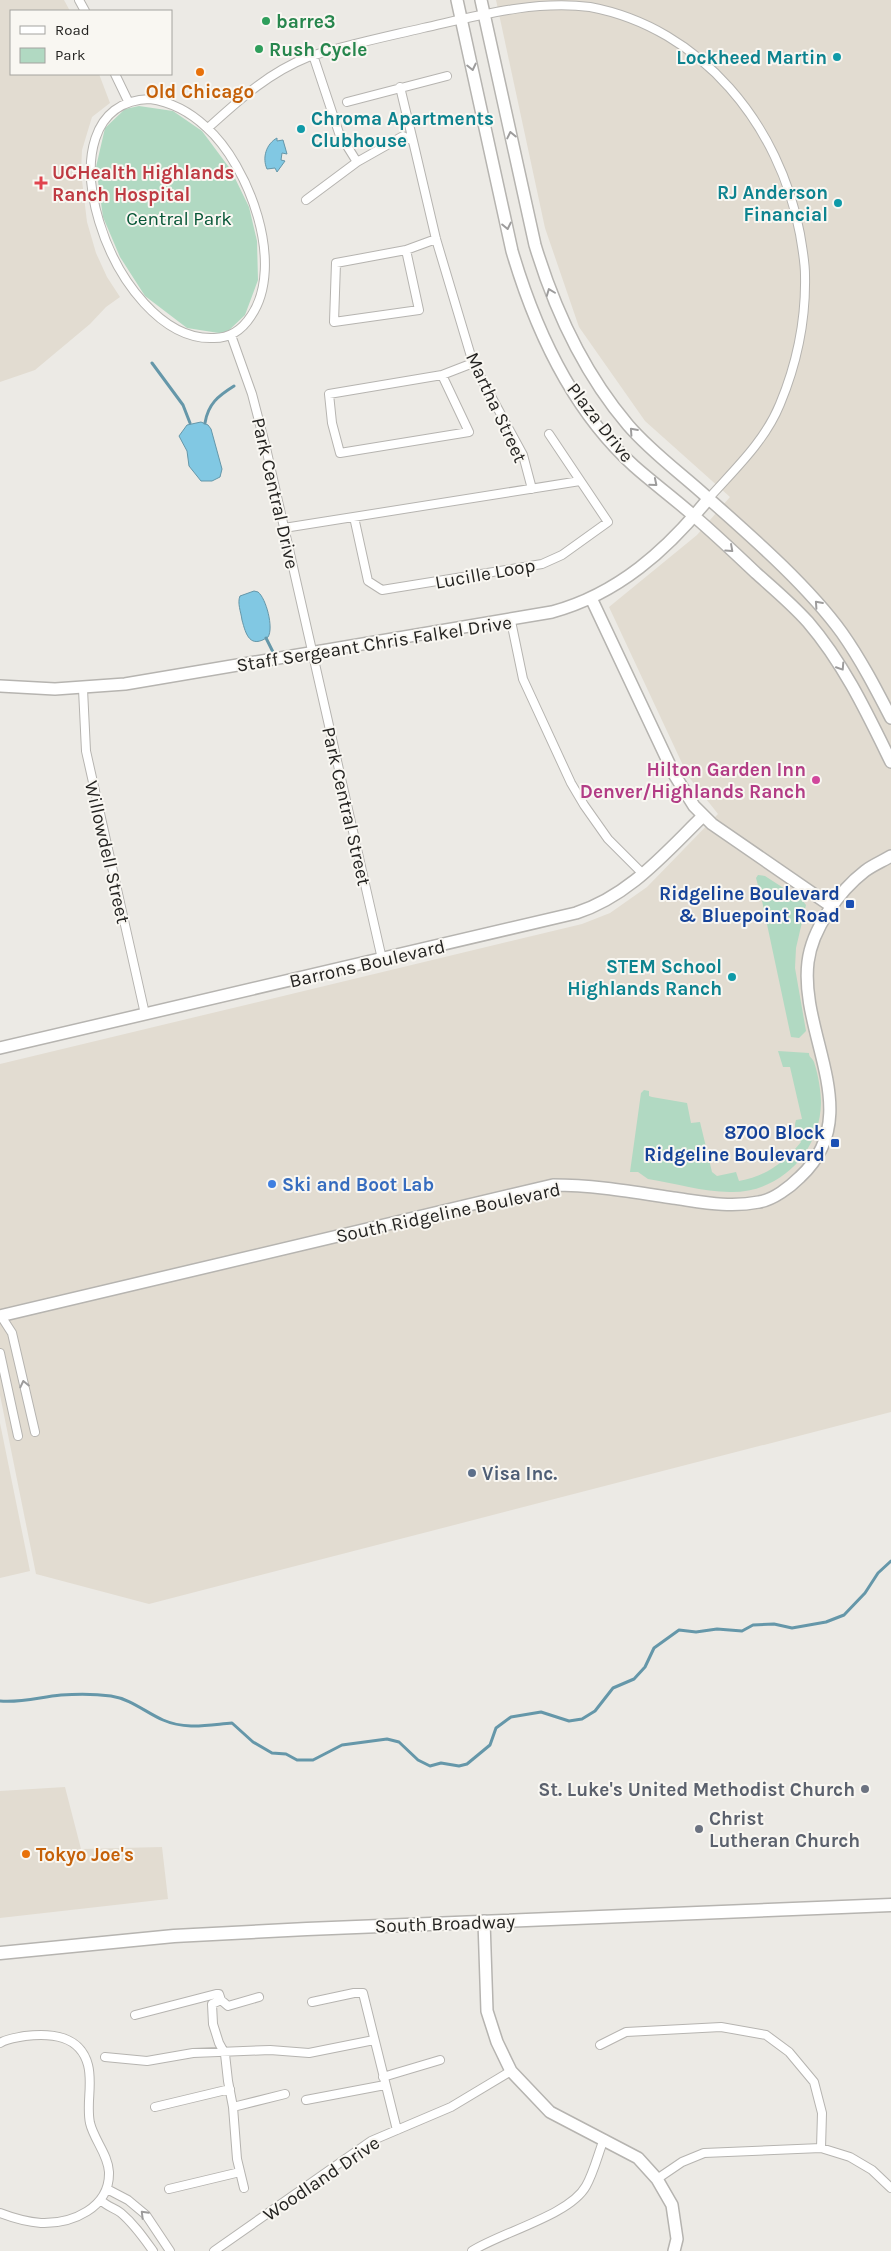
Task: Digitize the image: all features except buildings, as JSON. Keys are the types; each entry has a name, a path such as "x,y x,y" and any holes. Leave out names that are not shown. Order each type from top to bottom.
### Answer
{"main road":[{"name":"South Broadway","path":"0,1953 184,1936 484,1921 891,1905"}],"street":[{"name":"Plaza Drive","path":"457,0 512,251 524,291 547,346 573,390 611,441 632,465 694,516 786,599 817,633 857,694 891,762"},
{"name":"Plaza Drive","path":"481,0 535,245 549,290 568,335 597,383 628,426 649,448 708,498 801,585 823,610 857,655 891,718"},
{"path":"208,128 267,78 291,64 313,55 461,19 529,5 570,5 605,10 653,28 684,47 726,83 748,109 777,159 791,196 806,273 804,319 792,372 779,406 759,442 708,498"},
{"path":"313,55 339,133 357,162"},
{"path":"115,75 128,101"},
{"path":"347,102 446,76"},
{"name":"Martha Street","path":"284,528 532,489 523,455 473,363 436,239 400,87"},
{"path":"150,98 166,102 187,112 208,128 228,154 249,194 260,223 265,256 265,278 258,305 245,325 231,335 214,338 201,337 176,329 168,324 134,291 109,250 95,208 91,159 97,135 103,123 112,112 128,101 150,98"},
{"path":"306,200 357,162 403,136 413,140"},
{"path":"406,250 419,310 334,322 336,262 406,250 436,239"},
{"name":"Park Central Drive","path":"231,335 258,415 313,653"},
{"path":"442,375 469,432 340,452 332,423 329,394 442,375 473,363"},
{"name":"Lucille Loop","path":"354,517 368,581 382,590 542,564 562,555 608,522 549,434"},
{"path":"532,489 580,481"},
{"name":"Staff Sergeant Chris Falkel Drive","path":"0,686 38,689 83,689 136,682 511,621 558,611 591,598 625,579 644,565 673,540 708,498"},
{"path":"591,598 674,774 687,797 703,816 831,906"},
{"path":"511,621 520,670 526,688 571,783 604,835 643,874"},
{"name":"Park Central Street","path":"313,653 382,959"},
{"name":"Willowdell Street","path":"83,689 86,751 145,1014"},
{"name":"Barrons Boulevard","path":"0,1048 581,912 610,898 643,874 703,816"},
{"name":"South Ridgeline Boulevard","path":"0,1316 553,1185 588,1185 732,1206 762,1202 790,1186 812,1166 826,1140 830,1115 829,1086 809,996 808,962 815,936 831,906 865,871 891,856"},
{"path":"0,1316 12,1333 34,1432"},
{"path":"0,1353 18,1436"},
{"path":"484,1921 488,2011 498,2042 512,2071 550,2112 638,2158 657,2179 672,2205 677,2239 674,2251"},
{"path":"312,2002 354,1993 363,1993 384,2085 397,2130"},
{"path":"218,1997 228,2006 259,1997"},
{"path":"135,2015 218,1997"},
{"path":"218,1997 212,2004 213,2024 225,2054 233,2106 237,2159 244,2188"},
{"path":"600,2045 626,2032 721,2027 766,2035 789,2052 814,2082 822,2113 821,2148"},
{"path":"0,2043 7,2039 42,2034 56,2035 75,2045 88,2064 90,2124 106,2156 109,2170 107,2189 101,2200 89,2212 42,2223 0,2213"},
{"path":"105,2057 147,2061 193,2054 225,2054 270,2050 309,2053 374,2040"},
{"path":"383,2077 440,2060"},
{"name":"Woodland Drive","path":"214,2251 371,2142 451,2107 512,2071"},
{"path":"306,2100 384,2085"},
{"path":"155,2107 230,2088"},
{"path":"233,2106 285,2094"},
{"path":"472,2251 488,2241 568,2206 586,2187 604,2139"},
{"path":"657,2179 682,2162 704,2153 821,2148 850,2157 872,2170 891,2188"},
{"path":"169,2189 240,2172"},
{"path":"107,2189 128,2200 146,2215 170,2251"},
{"path":"101,2200 107,2206 119,2211 136,2228 152,2251"}],"shaded area":[{"name":"UCHealth Highlands Ranch Hospital","path":"0,0 64,0 69,10 10,10 10,75 99,75 110,103 92,117 82,150 81,172 87,222 96,253 107,277 120,297 106,307 90,324 35,370 0,382"},
{"path":"496,0 891,0 891,1412 149,1604 36,1574 0,1395 0,1064 582,924 610,913 647,887 718,814 688,776 609,607 697,535 730,497 645,421 579,327 545,228"},
{"path":"0,1423 30,1571 0,1578"},
{"path":"65,1787 81,1849 162,1847 168,1899 0,1918 0,1791"}],"green space":[{"name":"Central Park","path":"139,106 173,111 202,131 231,170 249,207 257,241 258,280 245,315 225,334 187,328 145,296 120,257 103,217 96,167 105,128 125,109"},
{"path":"758,875 765,876 802,900 806,905 796,948 795,968 806,1031 799,1038 791,1037 761,896 769,896 760,893 756,878"},
{"path":"778,1051 809,1053 817,1072 821,1103 819,1121 805,1153 781,1177 765,1185 748,1190 720,1192 648,1179 638,1172 630,1172 641,1093 644,1090 649,1091 649,1096 652,1097 687,1103 691,1123 700,1122 712,1172 717,1176 736,1172 739,1181 758,1176 774,1168 801,1142 795,1126 796,1120 802,1119 790,1067 783,1067"}],"water":[{"path":"277,138 277,141 283,140 287,154 282,153 281,160 285,161 277,172 275,168 267,169 265,156 270,144"},
{"path":"201,422 208,425 211,429 222,469 220,477 212,481 201,481 189,466 187,451 179,436 187,425"},
{"path":"254,591 258,592 264,600 270,620 270,633 268,637 257,642 250,639 245,631 239,605 240,596"}],"waterway":[{"path":"152,363 183,405 190,423"},
{"path":"205,423 211,406 223,393 234,386"},
{"path":"266,638 273,652"},
{"path":"0,1701 23,1701 67,1695 111,1696 125,1700 163,1720 180,1725 197,1726 232,1723 253,1742 272,1753 286,1754 297,1760 313,1760 342,1745 387,1739 399,1742 418,1760 430,1766 441,1763 459,1766 467,1764 490,1745 496,1728 511,1717 541,1712 569,1721 582,1719 595,1711 613,1688 634,1679 645,1667 654,1648 679,1630 696,1632 717,1629 742,1631 753,1625 774,1624 792,1628 826,1622 844,1615 865,1593 878,1573 891,1561"}],"place":[{"name":"barre3","path":"266,21"},
{"name":"Rush Cycle","path":"259,49"},
{"name":"Lockheed Martin","path":"837,57"},
{"name":"Old Chicago","path":"200,72"},
{"name":"Chroma Apartments Clubhouse","path":"301,129"},
{"name":"UCHealth Highlands Ranch Hospital","path":"41,183"},
{"name":"RJ Anderson Financial","path":"838,203"},
{"name":"Hilton Garden Inn Denver/Highlands Ranch","path":"816,780"},
{"name":"Ridgeline Boulevard & Bluepoint Road","path":"850,904"},
{"name":"STEM School Highlands Ranch","path":"732,977"},
{"name":"8700 Block Ridgeline Boulevard","path":"835,1143"},
{"name":"Ski and Boot Lab","path":"272,1184"},
{"name":"Visa Inc.","path":"472,1473"},
{"name":"St. Luke's United Methodist Church","path":"865,1789"},
{"name":"Christ Lutheran Church","path":"699,1829"},
{"name":"Tokyo Joe's","path":"26,1854"}]}
